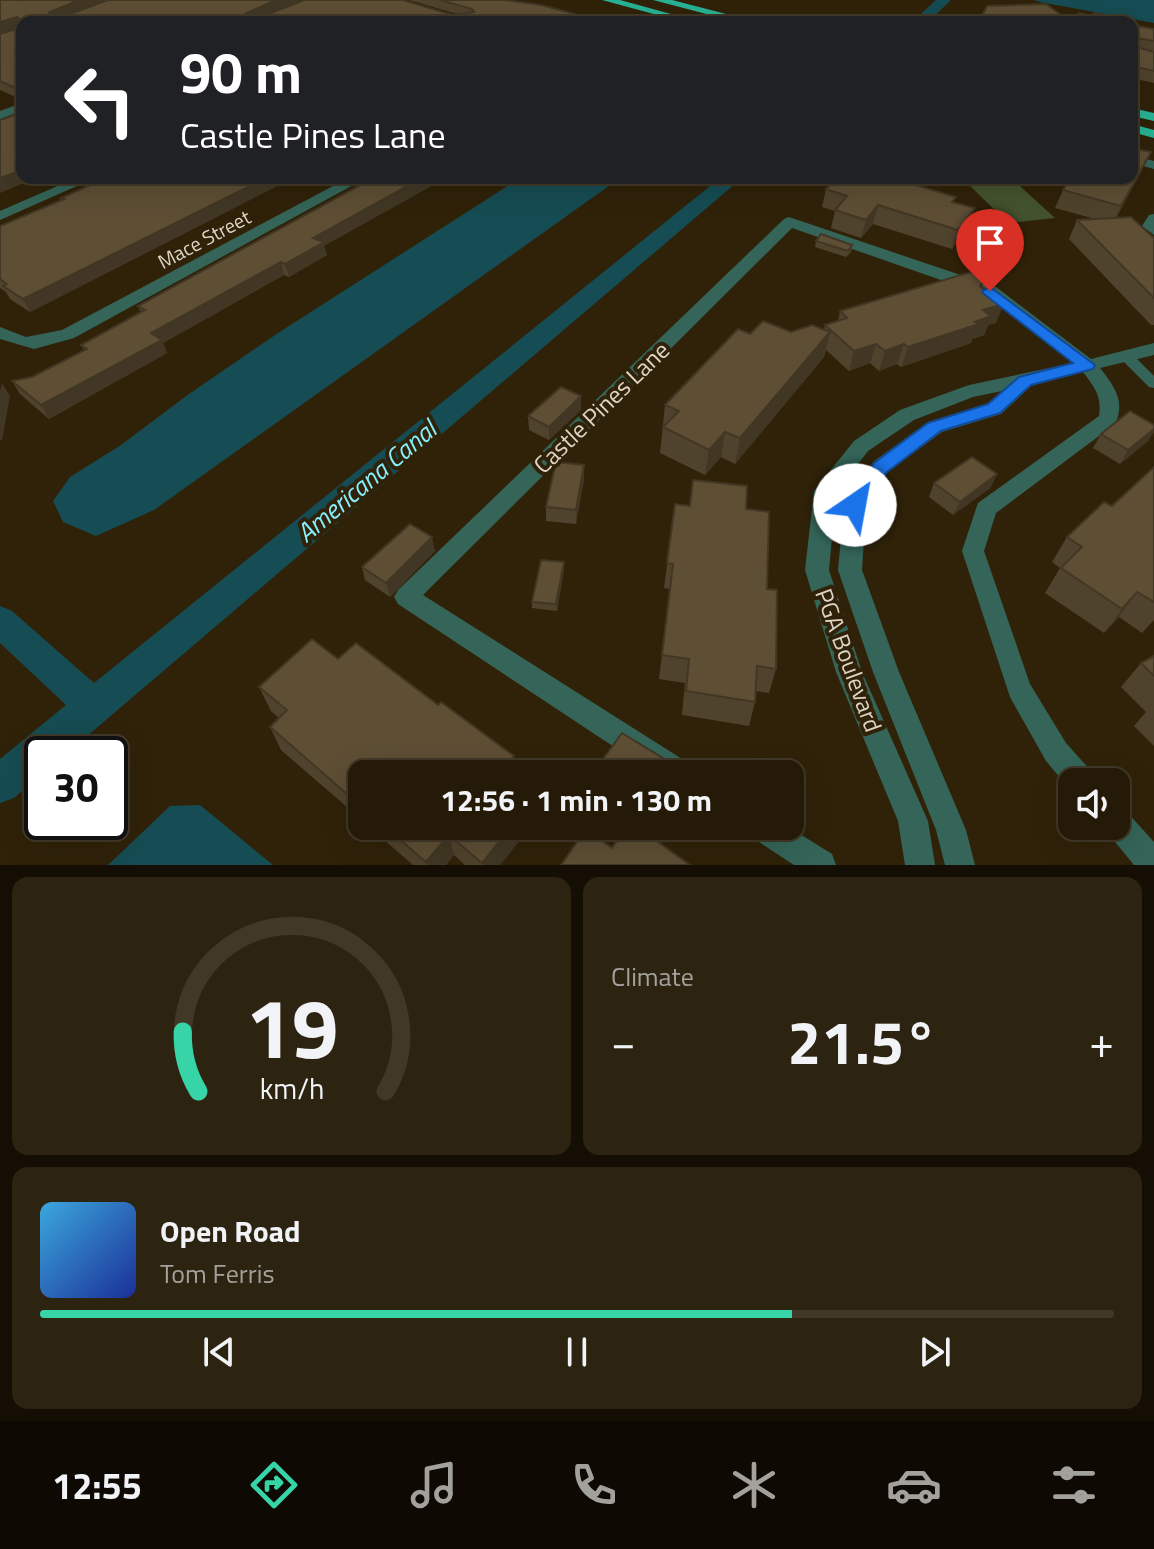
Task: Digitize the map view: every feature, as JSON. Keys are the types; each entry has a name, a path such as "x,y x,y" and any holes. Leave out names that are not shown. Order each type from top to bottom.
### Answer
{"highway":[{"path":"607,0 672,16"},
{"path":"658,0 726,16"}],"street":[{"path":"0,216 74,184"},
{"name":"Mace Street","path":"0,332 14,341 30,345 68,334 348,184"},
{"path":"1154,218 1150,226 1154,230"},
{"name":"Castle Pines Lane","path":"658,760 406,597 789,222 990,291 1087,365"},
{"name":"PGA Boulevard","path":"920,865 913,821 849,672 817,570 825,491 861,446 907,415 969,391 1025,381 1154,349"},
{"path":"1070,768 1056,752 1019,689 973,551 986,509 1108,419 1111,402 1106,388 1087,365"},
{"name":"PGA Boulevard","path":"960,865 951,830 886,672 850,570 855,505 880,467 935,427 994,409 1025,381"},
{"path":"1130,837 1154,865"},
{"path":"782,840 821,865"}],"lane":[{"path":"1126,356 1154,384"}],"green space":[{"path":"968,184 1018,184 1055,218 1008,223"}],"water":[{"path":"1034,0 1154,0 1154,23 1138,20 1138,16 1116,16"},
{"path":"511,184 612,184 154,510 96,536 63,522 53,501 70,477 121,445 278,333"},
{"path":"200,805 273,865 108,865 170,806"}],"building":[{"path":"0,0 79,0 48,13 67,15 108,0 276,0 247,13 266,15 304,0 403,0 453,15 474,12 440,0 504,0 541,5 582,16 16,16 0,22"},
{"path":"1046,4 1063,16 982,16 987,6"},
{"path":"1138,26 1154,29 1154,41 1138,38"},
{"path":"16,29 16,88 0,81 0,34"},
{"path":"1138,47 1154,52 1154,71 1138,67"},
{"path":"16,114 16,172 0,178 0,120"},
{"path":"1138,149 1151,152 1138,175"},
{"path":"92,184 254,184 23,299 3,286 7,284 0,279 0,226 64,199 61,198"},
{"path":"362,184 411,184 313,238 324,242 151,333 162,340 41,405 12,381 32,377 87,349 81,345 145,310 138,306"},
{"path":"831,184 912,184 956,197 952,202 975,208 958,230 878,205 866,220 835,210 847,196 826,189"},
{"path":"1066,184 1133,184 1121,206 1063,190"},
{"path":"1131,217 1154,238 1154,298 1077,220"},
{"path":"821,234 852,245 848,251 816,241"},
{"path":"971,272 986,277 980,286 1004,304 983,310 991,316 975,322 979,324 908,347 904,344 885,351 876,344 854,351 825,325 847,318 840,311"},
{"path":"763,321 791,332 812,325 830,332 740,438 725,432 709,450 663,427 679,411 665,405 738,329 750,334"},
{"path":"561,387 581,396 549,427 528,416"},
{"path":"1130,411 1154,425 1154,429 1128,450 1101,434"},
{"path":"972,457 997,474 960,502 934,483"},
{"path":"556,462 584,465 576,510 546,507"},
{"path":"1154,467 1154,602 1137,592 1122,609 1061,568 1082,547 1067,537 1104,502 1112,506"},
{"path":"693,480 747,486 746,509 769,512 767,589 777,590 776,669 757,666 755,702 686,691 689,659 662,655 673,564 667,563 675,504 690,506"},
{"path":"410,524 432,537 386,583 362,567"},
{"path":"541,560 564,562 556,604 532,602"},
{"path":"312,639 338,659 356,643 438,705 441,702 514,756 511,760 348,760 348,795 270,727 287,710 259,687"},
{"path":"1154,656 1154,676 1141,663"},
{"path":"622,733 666,760 604,760"},
{"path":"400,840 445,840 426,862"},
{"path":"455,840 501,840 482,863"},
{"path":"578,840 601,840 612,848 617,840 655,840 690,865 561,865"}],"waterway":[{"name":"Americana Canal","path":"926,16 944,0"},
{"name":"Americana Canal","path":"94,707 725,184"},
{"path":"0,621 94,707"},
{"name":"Americana Canal","path":"0,784 94,707"}],"route":[{"path":"855,505 880,467 935,427 994,409 1025,381 1087,365 990,291"}]}
